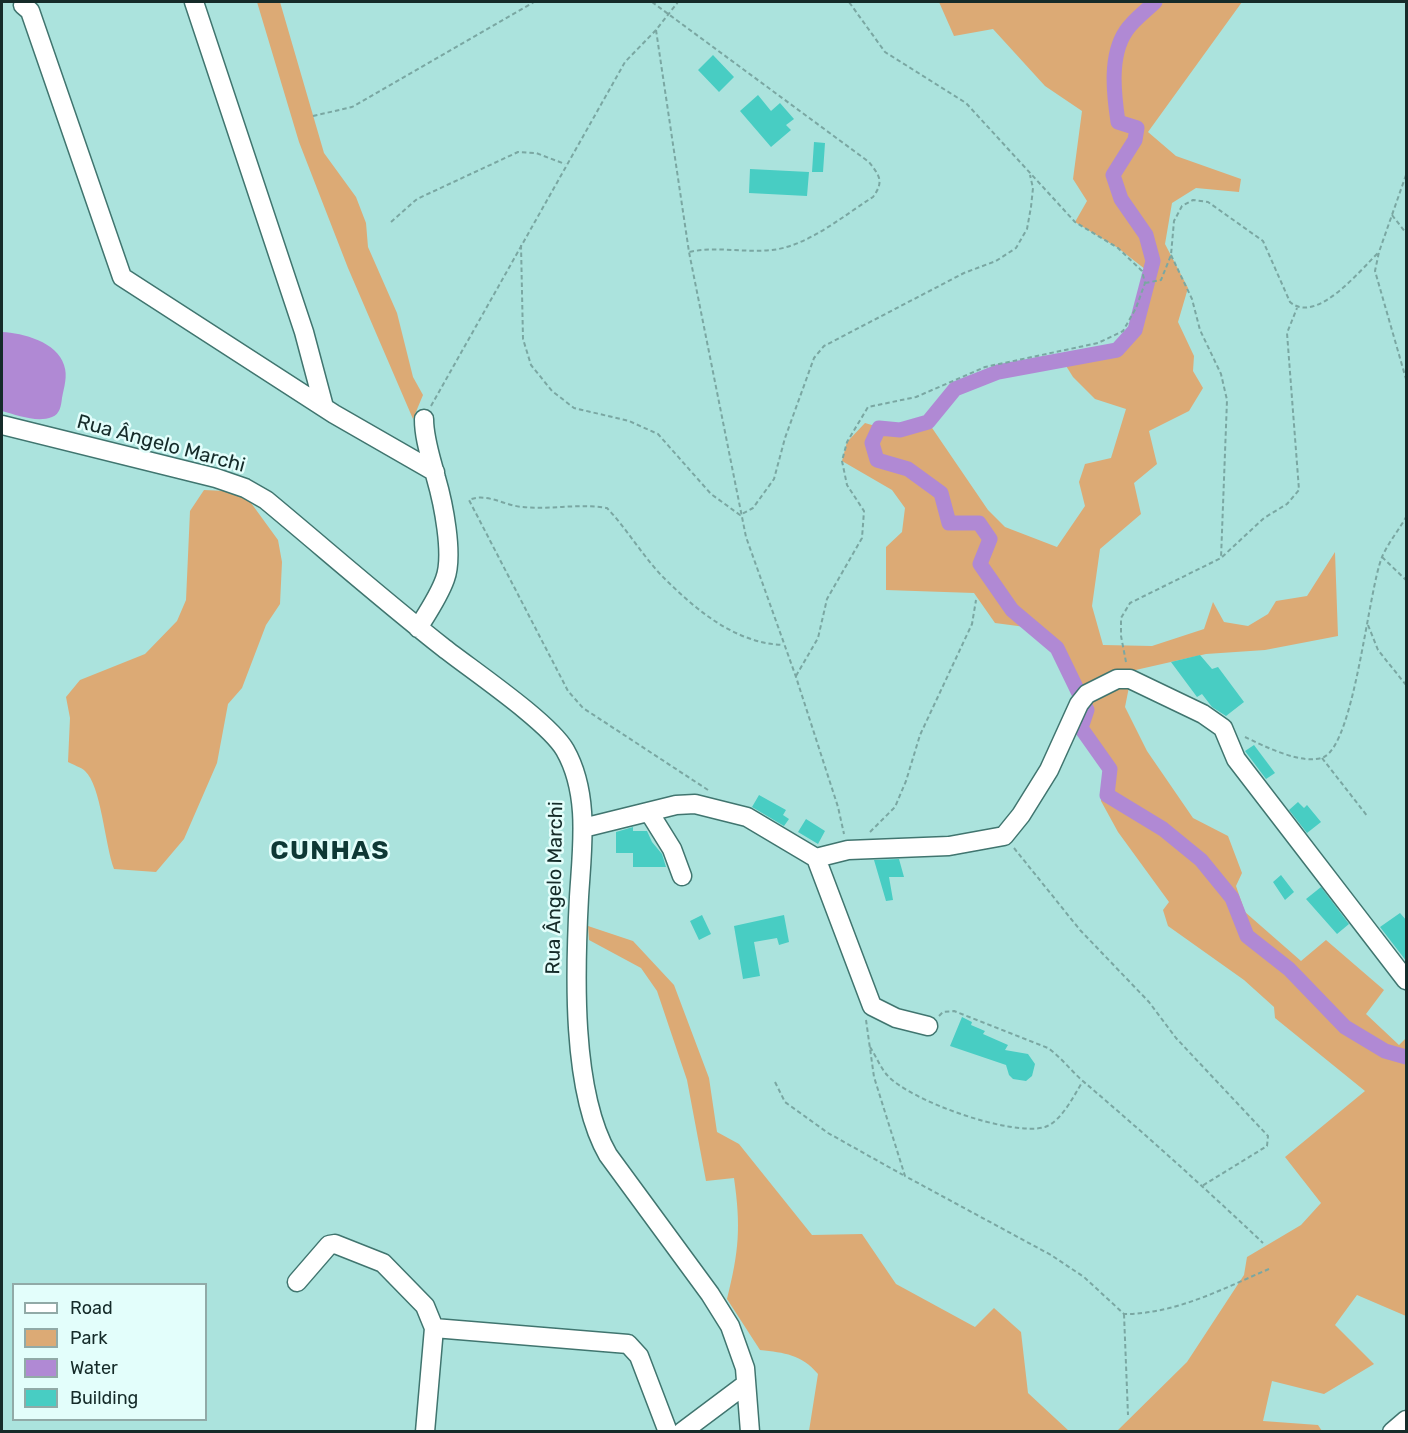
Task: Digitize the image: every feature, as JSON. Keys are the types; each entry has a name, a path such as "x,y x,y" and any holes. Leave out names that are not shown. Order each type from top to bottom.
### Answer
{"street":[{"path":"195,2 304,332 324,407"},
{"path":"23,5 30,10 122,277 324,407 435,472"},
{"path":"418,628 447,576 442,499 424,433 424,419"},
{"name":"Rua Ângelo Marchi","path":"2,425 216,478 245,488 266,500 418,628 525,711 564,748 574,770 581,801 583,828 576,987 588,1110 596,1134 608,1155 710,1294 730,1326 744,1368 750,1431"},
{"path":"816,858 848,850 950,846 1004,836 1021,815 1049,770 1081,701 1108,683 1130,679 1179,701 1223,728 1236,759 1407,980"},
{"path":"583,828 676,805 695,804 747,817 816,858 873,1006 896,1018 928,1026"},
{"path":"649,812 672,849 682,876"},
{"path":"297,1282 329,1245 335,1244 383,1263 425,1306 434,1328 425,1431"},
{"path":"434,1328 628,1344 639,1356 668,1431"},
{"path":"682,1431 746,1384"},
{"path":"1392,1431 1407,1420"}],"path":[{"path":"313,116 352,107 534,2"},
{"path":"652,2 657,3 869,162 881,177 881,187 873,197 794,245 771,250 708,248 689,252"},
{"path":"424,419 625,62 656,30 678,2"},
{"path":"796,677 818,638 827,598 862,538 864,511 847,485 842,461 847,442 868,407 916,397 985,367 1098,343 1123,331 1147,282 1142,272 1118,248 1074,222 966,103 885,52 849,2"},
{"path":"656,30 689,252 740,515 755,567 796,677 838,807 848,850 895,807 906,782 920,735 972,624 976,600"},
{"path":"391,222 417,200 518,153 536,153 566,164"},
{"path":"740,515 753,508 774,479 788,429 806,387 814,358 824,345 964,273 996,261 1016,248 1027,229 1031,207 1033,188 1029,172"},
{"path":"1407,175 1378,252 1375,271 1407,380"},
{"path":"1147,282 1161,280 1171,255 1174,221 1182,206 1193,200 1208,202 1263,241 1290,302 1297,308 1310,308 1324,303 1378,252"},
{"path":"1392,215 1407,233"},
{"path":"521,245 523,339 531,365 552,391 574,408 629,421 658,434 711,494 740,515"},
{"path":"1171,255 1192,299 1200,330 1221,374 1227,400 1221,558"},
{"path":"1130,679 1121,636 1121,618 1130,603 1221,558 1264,518 1287,504 1299,490 1287,333 1297,308"},
{"path":"710,792 584,708 568,691 469,500 478,496 521,507 590,505 607,508 662,575 712,619 729,631 746,638 766,645 783,645"},
{"path":"1223,728 1282,753 1321,758 1329,753 1348,714 1382,557 1407,518"},
{"path":"1382,557 1407,580"},
{"path":"1368,625 1378,650 1407,685"},
{"path":"1321,758 1368,817"},
{"path":"1004,836 1080,930 1149,1002 1176,1038 1243,1112 1268,1136 1267,1146 1202,1185"},
{"path":"873,1006 866,1020 869,1045 880,1098 905,1176"},
{"path":"928,1026 943,1012 954,1011 1048,1048 1060,1056 1083,1081 1110,1102 1263,1243"},
{"path":"869,1045 888,1076 926,1099 952,1111 1021,1130 1047,1126 1064,1111 1083,1081"},
{"path":"775,1082 785,1102 828,1133 1052,1255 1083,1278 1124,1314 1144,1314 1183,1305 1269,1269"},
{"path":"1124,1314 1128,1415"}],"green space":[{"path":"257,2 280,2 324,153 356,197 366,223 368,247 397,313 413,377 423,395 413,419 348,268 299,142"},
{"path":"939,2 1242,2 1148,132 1176,156 1241,179 1239,192 1196,188 1172,203 1165,244 1188,288 1178,322 1194,356 1193,371 1203,388 1189,411 1149,431 1157,464 1134,483 1141,514 1100,549 1092,606 1103,645 1152,646 1204,629 1213,602 1224,622 1248,626 1268,614 1276,601 1307,596 1335,552 1338,636 1265,650 1206,654 1118,674 1077,689 1057,648 1033,628 995,623 974,593 886,590 886,547 902,532 905,508 892,490 842,461 847,442 865,423 896,428 928,422 988,510 1005,527 1057,547 1085,506 1079,482 1085,464 1111,458 1126,409 1095,399 1073,377 1063,361 1117,350 1135,330 1150,273 1118,248 1075,222 1087,201 1073,179 1082,111 1045,86 993,29 954,36"},
{"path":"204,490 225,491 246,496 278,540 282,562 280,604 266,625 242,688 228,704 217,763 184,839 156,872 114,869 95,789 83,770 68,762 70,718 66,697 80,680 145,654 177,621 186,600 190,511"},
{"path":"1130,682 1125,707 1147,751 1193,818 1228,836 1242,873 1236,886 1245,912 1301,961 1326,940 1384,990 1366,1014 1399,1045 1406,1038 1406,1316 1357,1295 1335,1325 1374,1364 1324,1394 1272,1381 1263,1421 1318,1425 1322,1431 1117,1431 1187,1362 1244,1275 1247,1257 1301,1225 1321,1203 1285,1157 1365,1091 1275,1018 1274,1007 1244,980 1168,926 1163,910 1169,902 1118,832 1101,801 1104,769 1071,724 1084,704"},
{"path":"588,926 633,941 674,985 709,1078 717,1132 739,1144 812,1235 862,1234 896,1284 975,1327 994,1308 1021,1332 1028,1393 1069,1431 809,1431 818,1374 799,1358 760,1350 727,1299 738,1239 738,1211 734,1178 706,1181 687,1080 657,991 641,968 589,940"}],"water":[{"path":"2,332 20,334 38,340 54,350 60,357 66,377 61,407 55,416 34,419 2,411"}],"building":[{"path":"713,55 734,77 719,92 698,70"},
{"path":"758,95 771,111 780,103 794,119 786,125 791,130 771,147 740,111"},
{"path":"814,142 825,143 823,172 812,172"},
{"path":"750,169 809,172 807,196 749,193"},
{"path":"1200,655 1212,669 1218,667 1244,702 1226,716 1212,707 1202,694 1197,697 1171,662"},
{"path":"1254,745 1275,773 1266,779 1245,751"},
{"path":"759,795 786,810 783,815 789,819 784,826 752,807"},
{"path":"1298,802 1304,808 1307,805 1321,822 1307,833 1289,810"},
{"path":"806,819 825,831 818,844 798,832"},
{"path":"633,827 633,831 647,831 652,842 662,854 666,867 633,867 633,853 616,853 616,832"},
{"path":"899,859 904,877 889,877 893,900 886,901 874,860"},
{"path":"1281,875 1294,892 1285,900 1273,882"},
{"path":"1321,887 1349,924 1337,934 1306,899"},
{"path":"1400,913 1407,921 1407,962 1380,927"},
{"path":"702,915 711,934 699,940 690,921"},
{"path":"784,915 789,942 779,945 777,938 754,942 760,976 743,979 734,926"},
{"path":"962,1017 972,1022 971,1025 985,1031 983,1034 1008,1045 1005,1050 1028,1054 1035,1064 1032,1076 1026,1081 1013,1079 1006,1065 950,1046"}],"waterway":[{"path":"1155,2 1126,31 1117,52 1114,76 1118,122 1137,128 1135,140 1113,175 1121,199 1146,235 1153,261 1135,330 1117,350 998,372 955,389 928,422 900,430 879,428 872,443 877,460 908,469 941,493 949,523 979,523 990,539 980,564 1012,610 1057,648 1087,710 1081,728 1110,769 1107,795 1163,829 1201,860 1232,898 1247,936 1289,969 1345,1027 1385,1051 1406,1057"}],"district":[{"name":"CUNHAS","path":"330,851"}]}
